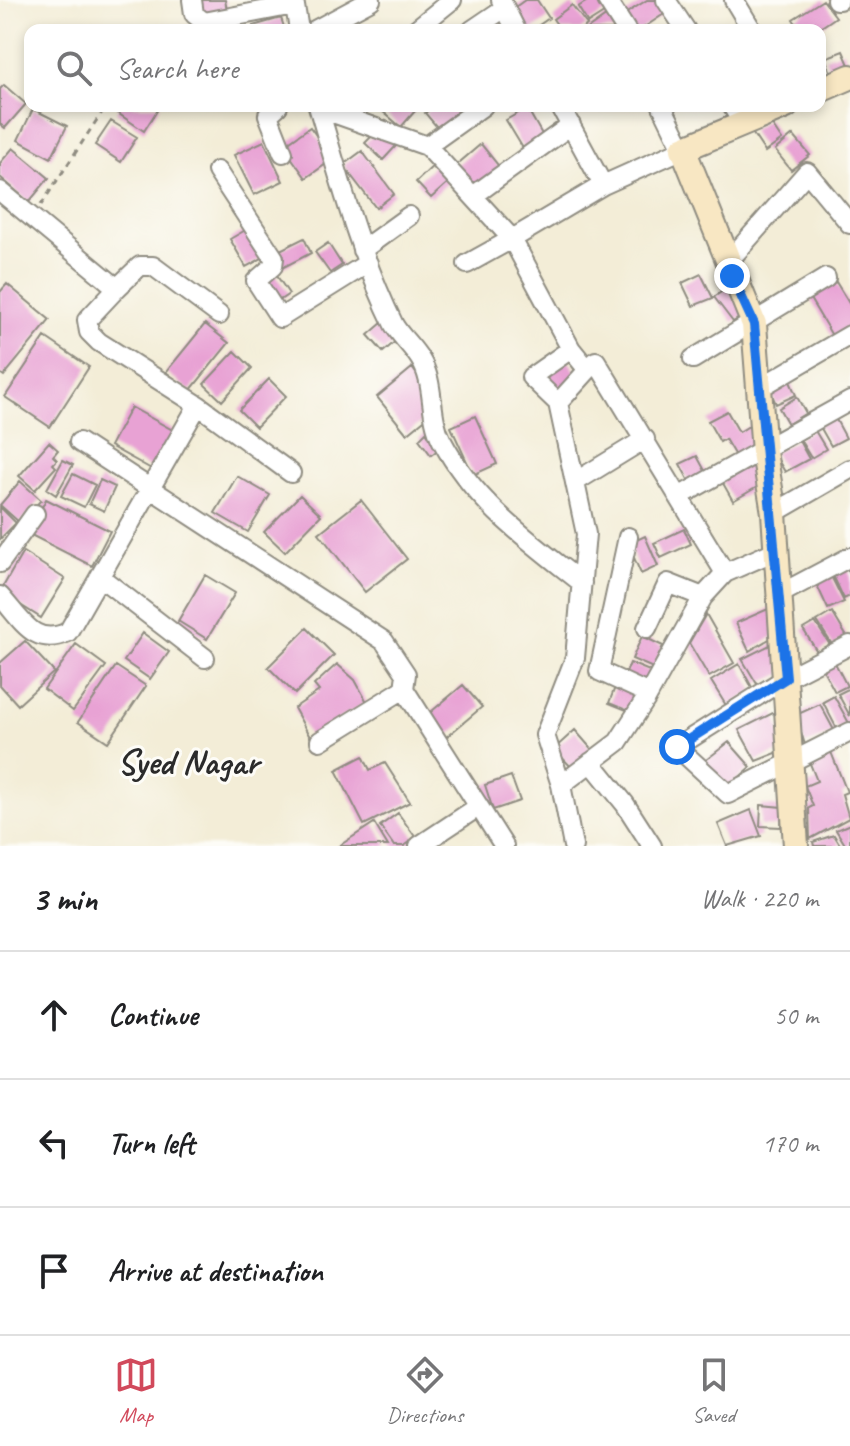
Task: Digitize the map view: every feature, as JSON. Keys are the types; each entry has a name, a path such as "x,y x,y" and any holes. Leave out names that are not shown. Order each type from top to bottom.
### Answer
{"street":[{"path":"192,0 194,14 204,22 294,3 298,24"},
{"path":"326,24 371,0"},
{"path":"422,24 452,0"},
{"path":"607,0 622,24"},
{"path":"666,0 682,24"},
{"path":"734,0 748,24"},
{"path":"479,24 502,4 513,24"},
{"path":"826,87 850,77"},
{"path":"271,112 268,115 283,153"},
{"path":"320,112 365,256 396,328 422,361 433,392 435,424 450,452 496,515 582,583"},
{"path":"361,112 427,146 512,239 571,349 588,370"},
{"path":"427,146 475,112"},
{"path":"563,112 603,185"},
{"path":"665,112 754,324 764,452 774,513 793,760 796,846"},
{"path":"467,264 603,185 683,149 738,116"},
{"path":"473,196 571,125"},
{"path":"217,171 274,258 273,266 256,281 280,318 365,256 409,216"},
{"path":"727,263 807,172 850,224"},
{"path":"0,191 117,288"},
{"path":"219,315 153,266 140,266 87,320 89,332 99,342 198,405 291,473"},
{"path":"693,359 826,278"},
{"path":"761,387 850,335"},
{"path":"571,349 531,377 558,403 586,534 575,658 545,735 561,785 573,846"},
{"path":"558,403 596,361 725,573"},
{"path":"680,496 764,452 850,401"},
{"path":"0,596 36,636 53,640 68,632 153,489 198,405"},
{"path":"575,482 645,439"},
{"path":"79,442 384,641 406,674 404,689 504,846"},
{"path":"774,513 850,469"},
{"path":"0,563 35,514"},
{"path":"628,537 599,671 649,694"},
{"path":"561,785 618,742 649,694 703,597 725,573 775,551"},
{"path":"780,594 850,557"},
{"path":"100,577 205,658"},
{"path":"647,628 668,583 703,597"},
{"path":"850,645 786,678 677,747 728,794 850,732"},
{"path":"320,741 404,689"},
{"path":"591,762 625,804 652,846"},
{"path":"419,846 478,807"}],"path":[{"path":"32,218 102,112"}],"building":[{"path":"199,0 225,0 228,15 202,19"},
{"path":"525,0 537,0 549,18 540,24 521,24 511,10"},
{"path":"589,0 604,0 610,9 588,23 578,7"},
{"path":"647,0 659,0 667,12 649,24 627,24 622,16"},
{"path":"823,0 836,17 826,24 796,24 793,19"},
{"path":"572,5 586,24 557,24 553,19"},
{"path":"610,13 617,24 594,24"},
{"path":"281,18 283,24 260,24"},
{"path":"843,51 850,67 834,80 826,58"},
{"path":"4,85 24,102 5,128 0,124 0,89"},
{"path":"32,112 39,112 67,126 51,158 18,140"},
{"path":"116,112 156,112 144,131"},
{"path":"383,112 414,112 401,127"},
{"path":"461,112 462,115 442,133 425,113"},
{"path":"520,112 529,112 544,138 524,150 506,120"},
{"path":"768,119 782,140 765,152 751,131"},
{"path":"111,121 137,137 121,162 95,145"},
{"path":"310,127 333,159 306,178 283,146"},
{"path":"379,129 396,146 383,160 365,143"},
{"path":"793,135 810,155 791,170 775,150"},
{"path":"264,141 283,181 254,195 234,155"},
{"path":"481,144 502,170 474,194 453,168"},
{"path":"13,148 49,178 29,202 0,177 0,163"},
{"path":"362,151 394,194 376,208 343,165"},
{"path":"435,164 450,181 431,198 416,182"},
{"path":"249,228 266,256 246,267 230,239"},
{"path":"304,238 311,253 282,268 274,253"},
{"path":"328,243 342,265 330,273 315,252"},
{"path":"275,273 289,294 274,304 260,282"},
{"path":"701,274 713,298 693,306 682,283"},
{"path":"833,277 850,305 850,330 834,339 806,292"},
{"path":"7,284 50,320 4,376 0,373 0,292"},
{"path":"727,288 745,314 733,322 714,297"},
{"path":"382,323 397,340 383,352 368,335"},
{"path":"205,324 229,343 190,391 166,372"},
{"path":"45,337 89,367 50,427 5,397"},
{"path":"235,351 252,368 222,401 204,384"},
{"path":"564,355 580,377 555,397 538,375"},
{"path":"412,368 428,389 429,416 407,434 377,397"},
{"path":"269,379 286,396 256,427 239,410"},
{"path":"789,379 796,395 776,404 769,388"},
{"path":"797,397 806,413 788,424 779,408"},
{"path":"131,407 176,432 155,471 110,446"},
{"path":"727,411 739,432 757,421 760,449 738,461 725,439 720,442 708,421"},
{"path":"833,414 846,438 831,446 818,423"},
{"path":"475,416 497,464 473,475 451,427"},
{"path":"814,429 826,449 811,458 799,438"},
{"path":"426,432 439,449 431,455 419,439"},
{"path":"798,439 809,459 785,472 774,453"},
{"path":"49,442 58,450 53,456 57,460 53,464 56,467 35,490 19,476"},
{"path":"697,456 709,478 692,487 680,464"},
{"path":"63,460 73,465 56,495 47,489"},
{"path":"751,461 764,483 733,501 720,478"},
{"path":"73,474 95,485 84,507 61,496"},
{"path":"237,476 270,495 248,532 215,513"},
{"path":"100,480 115,487 104,511 89,504"},
{"path":"20,481 41,500 20,523 0,505"},
{"path":"300,495 321,515 285,552 264,532"},
{"path":"46,499 110,531 92,566 29,534"},
{"path":"361,500 407,559 365,592 319,533"},
{"path":"0,507 16,523 0,539"},
{"path":"684,529 691,544 661,558 654,543"},
{"path":"645,536 658,566 641,574 628,544"},
{"path":"23,552 65,579 41,618 0,592"},
{"path":"846,565 850,575 850,596 844,599 831,571"},
{"path":"205,575 235,593 207,639 178,621"},
{"path":"831,576 844,602 828,609 816,583"},
{"path":"775,606 776,635 749,651 736,623"},
{"path":"832,612 847,637 833,646 817,621"},
{"path":"706,614 734,663 709,677 689,643"},
{"path":"815,622 830,645 818,653 803,629"},
{"path":"307,628 334,655 295,694 268,667"},
{"path":"143,633 169,652 150,679 124,661"},
{"path":"642,636 663,646 653,668 632,659"},
{"path":"25,641 54,672 18,705 0,685 0,663"},
{"path":"776,642 782,674 757,684 742,659"},
{"path":"76,644 106,666 73,711 44,689"},
{"path":"833,659 847,686 835,692 821,666"},
{"path":"630,663 652,672 645,689 623,680"},
{"path":"337,664 355,680 367,702 310,737 294,708 319,691 314,685"},
{"path":"739,664 754,691 727,707 711,681"},
{"path":"116,666 146,686 108,742 78,722"},
{"path":"617,682 643,692 634,713 609,703"},
{"path":"463,685 482,707 445,738 426,716"},
{"path":"850,688 850,716 838,694"},
{"path":"834,696 849,723 837,729 823,702"},
{"path":"820,704 835,732 805,745 796,715"},
{"path":"775,712 784,750 756,761 739,730"},
{"path":"575,730 595,753 575,771 554,749"},
{"path":"729,742 751,767 727,788 702,763"},
{"path":"831,752 847,792 842,794 849,818 810,839 809,808 813,806 805,786 817,781 809,761"},
{"path":"363,756 370,770 385,763 410,802 364,825 336,770"},
{"path":"511,776 520,801 493,810 485,785"},
{"path":"761,805 782,807 781,827 760,826"},
{"path":"751,810 761,836 727,846 718,824"},
{"path":"398,813 416,838 404,846 394,846 380,826"},
{"path":"374,823 388,846 339,846"},
{"path":"850,824 850,846 846,846 836,830"},
{"path":"834,835 841,846 814,846 813,842"}],"district":[{"name":"Syed Nagar","path":"188,762"}],"route":[{"path":"677,747 786,678 774,513 764,452 754,324 732,276"}]}
